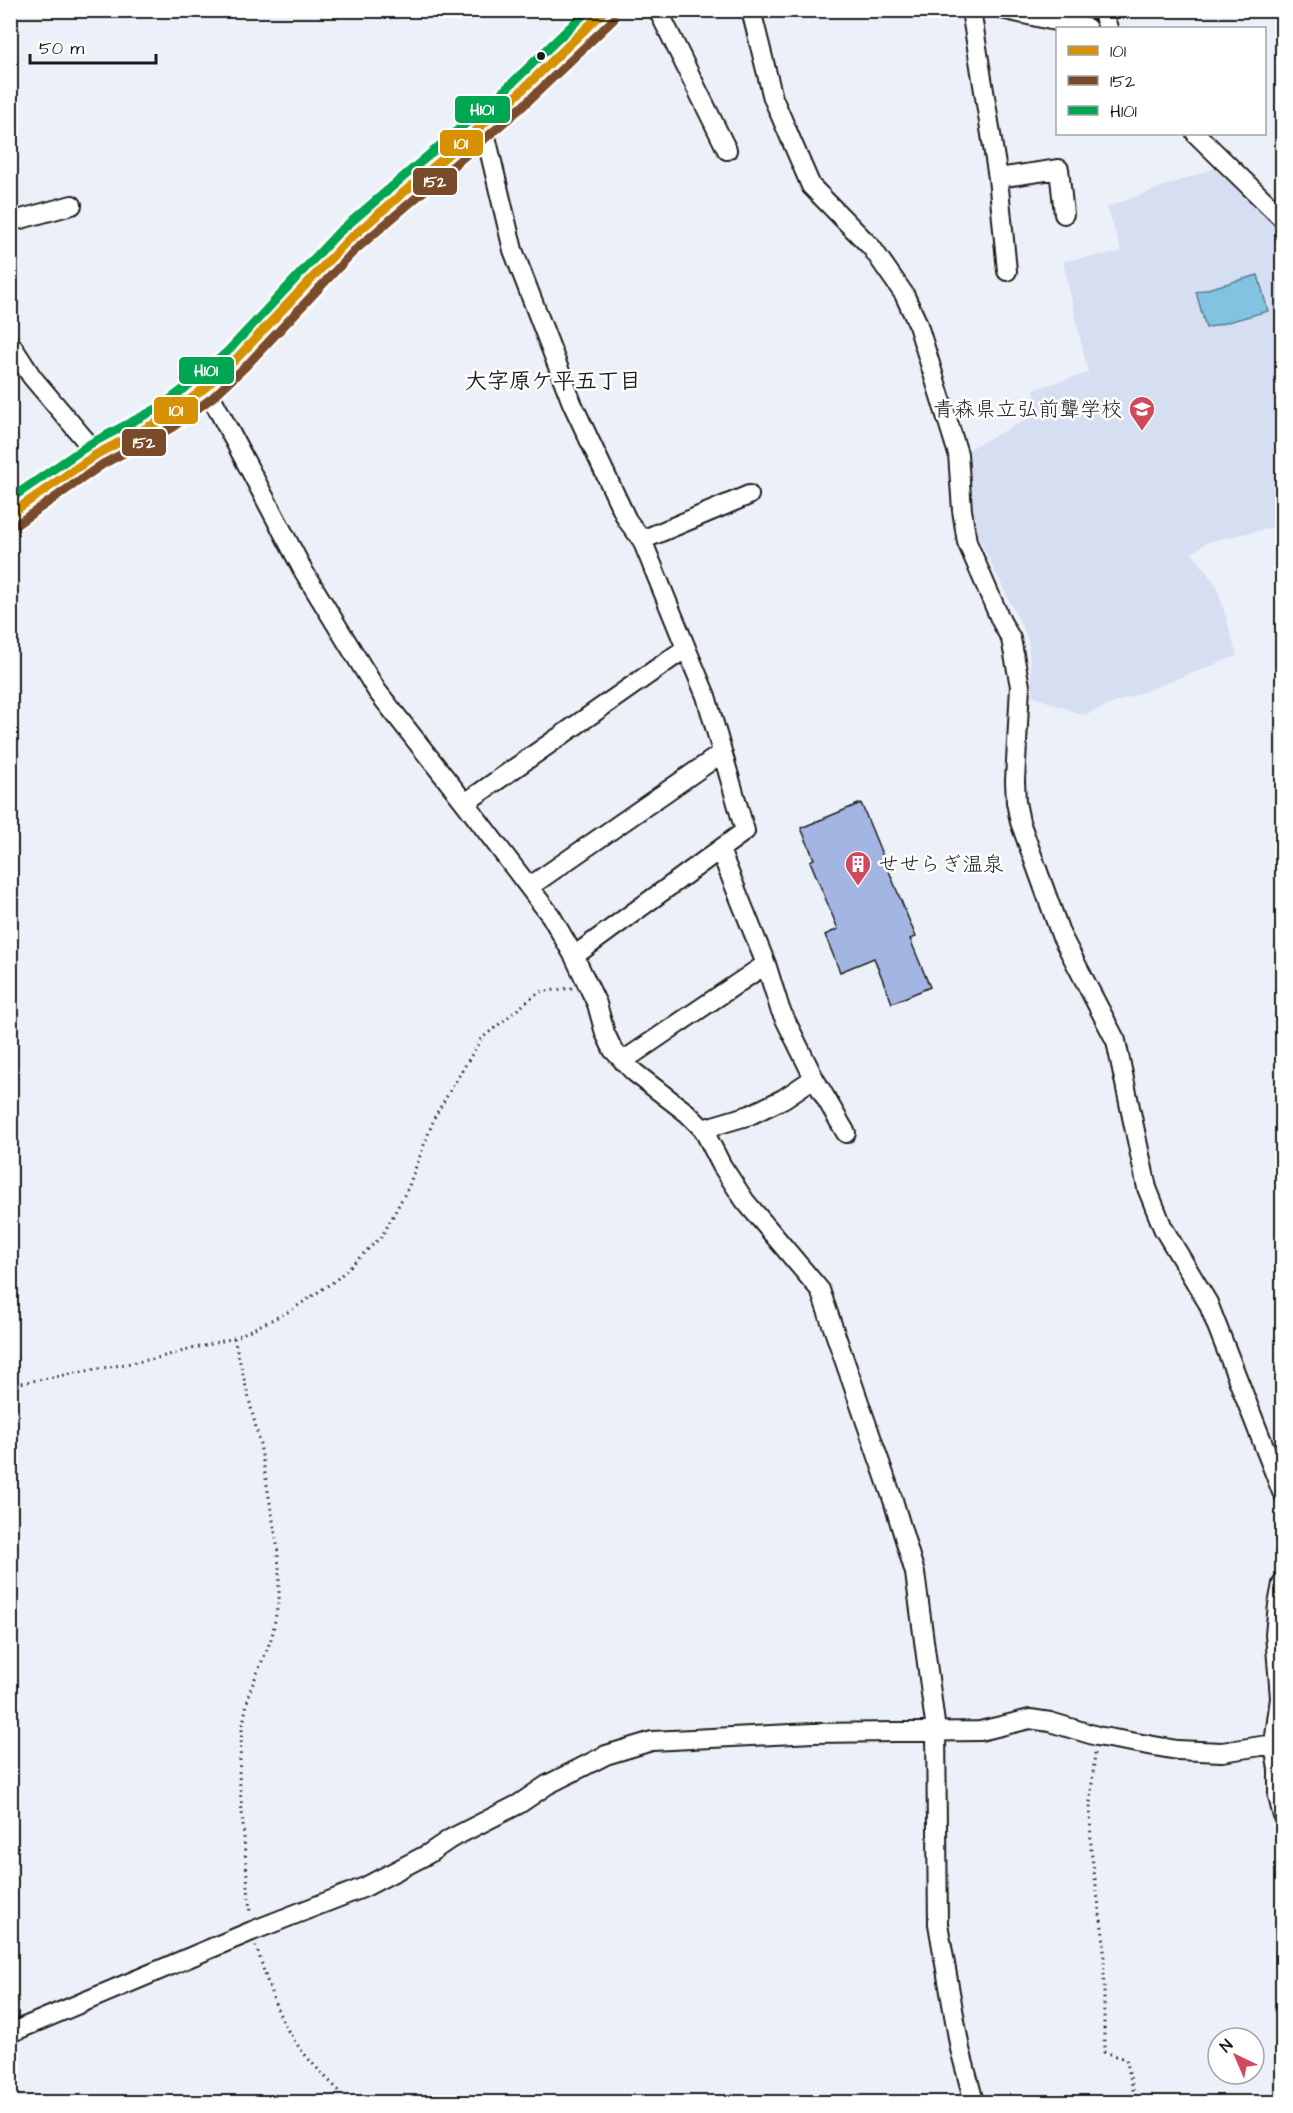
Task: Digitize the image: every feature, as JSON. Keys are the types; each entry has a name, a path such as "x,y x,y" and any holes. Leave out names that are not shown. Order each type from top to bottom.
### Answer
{"street":[{"path":"10,513 97,454 167,417 206,387 237,358 346,242 483,124 606,10"},
{"path":"658,10 727,150"},
{"path":"751,10 773,98 811,186 872,248 904,294 917,322 958,454 967,542 1011,639 1020,686 1015,782 1020,822 1061,935 1116,1041 1154,1209 1208,1303 1282,1492"},
{"path":"971,10 998,178 1007,270"},
{"path":"1006,10 1082,27"},
{"path":"1102,10 1108,27"},
{"path":"483,124 513,250 572,403 627,520 642,540 706,696 745,831 574,956"},
{"path":"1197,135 1282,218"},
{"path":"998,178 1059,169 1064,214"},
{"path":"10,222 72,205"},
{"path":"10,343 32,377 97,454"},
{"path":"206,387 304,572 377,691 551,916 574,956 597,1004 605,1033 613,1050 650,1086 687,1113 702,1129 722,1166 745,1201 820,1290 915,1573 936,1731 938,1924 960,2049 974,2103"},
{"path":"642,540 749,495"},
{"path":"465,803 686,648"},
{"path":"529,887 722,753"},
{"path":"720,850 766,964 780,1009 814,1078 846,1133"},
{"path":"622,1061 766,964"},
{"path":"702,1129 750,1115 783,1099 814,1078"},
{"path":"1282,1584 1275,1634 1281,1697 1274,1744 1278,1768 1278,1796 1282,1813"},
{"path":"10,2032 364,1887 606,1755 652,1741 813,1733 980,1731 1030,1719 1050,1722 1097,1736 1188,1751 1222,1752 1274,1744"}],"path":[{"path":"10,1385 153,1359 234,1338 290,1311 336,1280 382,1236 408,1188 435,1116 481,1039 539,992 588,986"},
{"path":"234,1338 260,1444 279,1568 279,1598 273,1637 249,1693 242,1729 239,1774 252,1931 287,2028 302,2051 350,2103"},
{"path":"1097,1736 1090,1803 1091,1850 1104,1942 1104,2052 1125,2059 1136,2103"}],"shaded area":[{"name":"青森県立弘前聾学校","path":"1223,165 1282,222 1282,538 1280,526 1207,542 1192,553 1217,586 1237,656 1083,715 1033,696 1028,639 976,532 967,450 1036,415 1034,389 1088,373 1063,261 1122,252 1107,207"}],"water":[{"path":"1258,275 1268,311 1206,328 1196,292"}],"building":[{"name":"せせらぎ温泉","path":"861,803 916,937 910,939 930,987 892,1003 874,958 840,972 825,935 838,929 810,861 814,859 801,828"}],"transit line":[{"name":"H101","path":"10,499 90,444 160,407 198,378 229,350 338,233 507,88 588,10"},
{"name":"101","path":"10,514 97,454 167,417 206,387 237,358 346,242 515,97 605,10"},
{"name":"152","path":"17,524 103,464 173,427 213,397 246,366 354,251 523,106 614,19"}],"place":[{"name":"青森県立弘前聾学校","path":"1142,432"},
{"name":"せせらぎ温泉","path":"858,887"}],"district":[{"name":"大字原ケ平五丁目","path":"553,380"}]}
